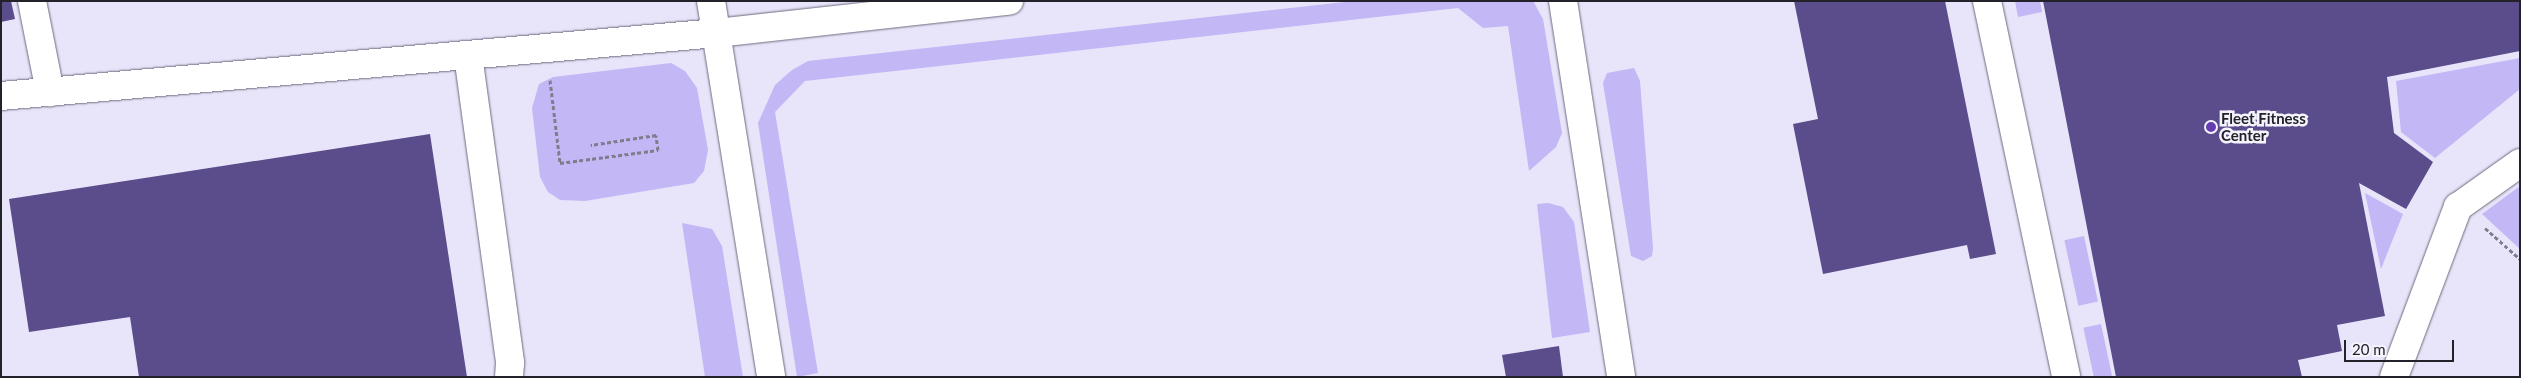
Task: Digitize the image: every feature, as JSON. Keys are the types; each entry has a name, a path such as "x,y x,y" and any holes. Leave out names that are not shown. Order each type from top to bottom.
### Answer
{"street":[{"path":"32,1 50,92"},
{"path":"711,1 771,377"},
{"path":"1,96 717,33 1009,1"},
{"path":"1563,1 1621,377"},
{"path":"1987,1 2066,377"},
{"path":"468,55 510,362 509,377"},
{"path":"2394,377 2458,207 2520,163"}],"path":[{"path":"549,71 560,163 658,150 656,135 591,145"},
{"path":"2479,223 2520,259"}],"shaded area":[{"path":"1354,1 1533,1 1543,19 1562,133 1556,147 1529,171 1508,26 1483,28 1458,8 805,81 775,112 818,373 797,377 758,123 775,85 792,70 808,61"},
{"path":"2015,1 2040,1 2042,12 2018,17"},
{"path":"2520,58 2520,89 2435,158 2401,132 2396,81"},
{"path":"671,63 685,71 697,88 708,150 704,171 694,183 585,201 560,200 548,192 540,177 532,108 539,84 553,77"},
{"path":"1634,68 1640,81 1653,248 1652,256 1643,261 1631,256 1603,83 1607,73"},
{"path":"2520,186 2520,249 2482,214"},
{"path":"2365,193 2403,214 2381,269"},
{"path":"1548,203 1563,207 1574,222 1590,332 1552,338 1537,204"},
{"path":"682,223 712,229 722,246 743,377 705,377"},
{"path":"2084,236 2098,302 2078,306 2064,240"},
{"path":"2101,324 2112,377 2094,377 2083,328"}],"building":[{"path":"1,1 11,1 15,19 1,22"},
{"path":"1794,1 1945,1 1996,254 1970,259 1967,245 1823,274 1793,124 1818,119"},
{"path":"2043,1 2520,1 2520,51 2387,77 2394,133 2433,162 2406,209 2359,183 2385,316 2337,325 2342,351 2298,360 2302,377 2116,377"},
{"path":"430,134 467,377 139,377 130,317 29,332 9,199"},
{"path":"1559,346 1563,377 1506,377 1502,355"}],"place":[{"name":"Fleet Fitness Center","path":"2211,127"}]}
